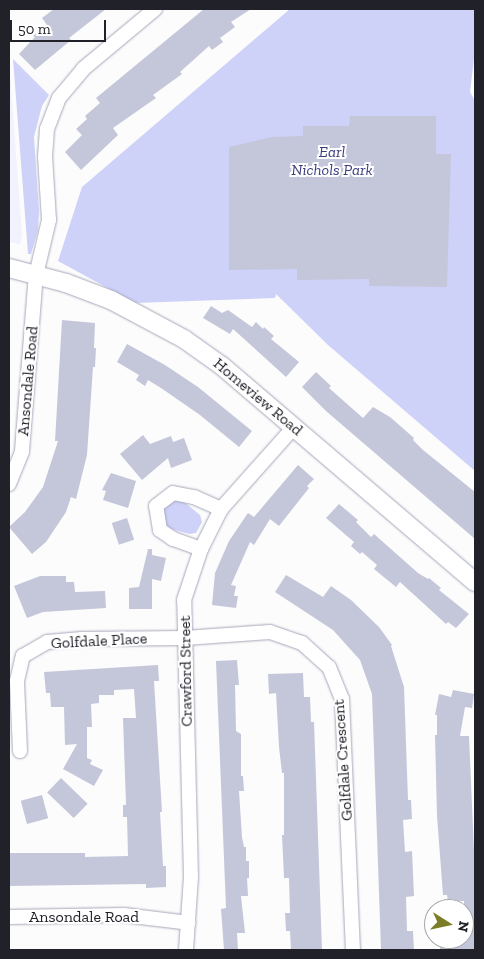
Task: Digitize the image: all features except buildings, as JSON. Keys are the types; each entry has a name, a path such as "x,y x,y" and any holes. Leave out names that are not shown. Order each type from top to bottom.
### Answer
{"street":[{"name":"Ansondale Road","path":"9,484 22,451 36,275 48,220 45,157 47,129 59,98 83,70 155,9"},
{"name":"Homeview Road","path":"9,268 66,282 111,300 184,339 222,366 475,582"},
{"name":"Crawford Street","path":"186,950 189,923 190,877 184,600 201,549 221,508 294,427"},
{"path":"201,549 173,539 160,530 156,506 173,493 194,497 221,508"},
{"name":"Golfdale Crescent","path":"185,638 270,632 302,644 329,667 342,699 353,950"},
{"name":"Golfdale Place","path":"20,751 17,682 23,656 47,642 82,639 185,638"},
{"name":"Ansondale Road","path":"9,917 124,915 189,923"}],"shaded area":[{"path":"9,59 22,235 20,244 9,242"}],"green space":[{"name":"Earl Nichols Park","path":"290,9 475,9 475,51 470,92 475,101 475,471 328,345 276,294 275,298 135,303 58,261 82,187"},
{"path":"13,59 49,95 42,106 34,137 39,210 38,230 31,254 28,254"},
{"path":"175,499 182,500 200,515 202,522 196,533 190,534 174,530 168,528 164,523 163,508"}]}
